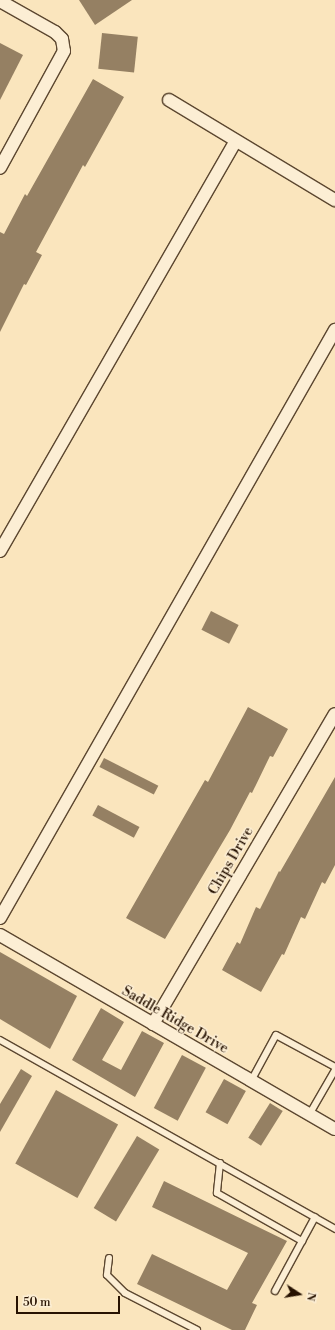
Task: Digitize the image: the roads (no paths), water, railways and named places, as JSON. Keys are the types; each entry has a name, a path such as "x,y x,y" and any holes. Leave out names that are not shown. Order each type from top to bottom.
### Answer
{"street":[{"path":"0,1 55,32 62,39 64,51 0,168"},
{"path":"169,100 235,142 335,200"},
{"path":"0,551 235,142"},
{"path":"0,918 335,330"},
{"name":"Chips Drive","path":"153,1024 335,714"},
{"name":"Saddle Ridge Drive","path":"0,935 335,1129"}],"lane":[{"path":"250,1081 276,1035 335,1067"},
{"path":"0,1040 220,1162 335,1229"},
{"path":"309,1115 335,1070"},
{"path":"220,1162 217,1193 302,1241"},
{"path":"275,1291 314,1217"},
{"path":"109,1258 107,1275 125,1293 197,1330"}]}
